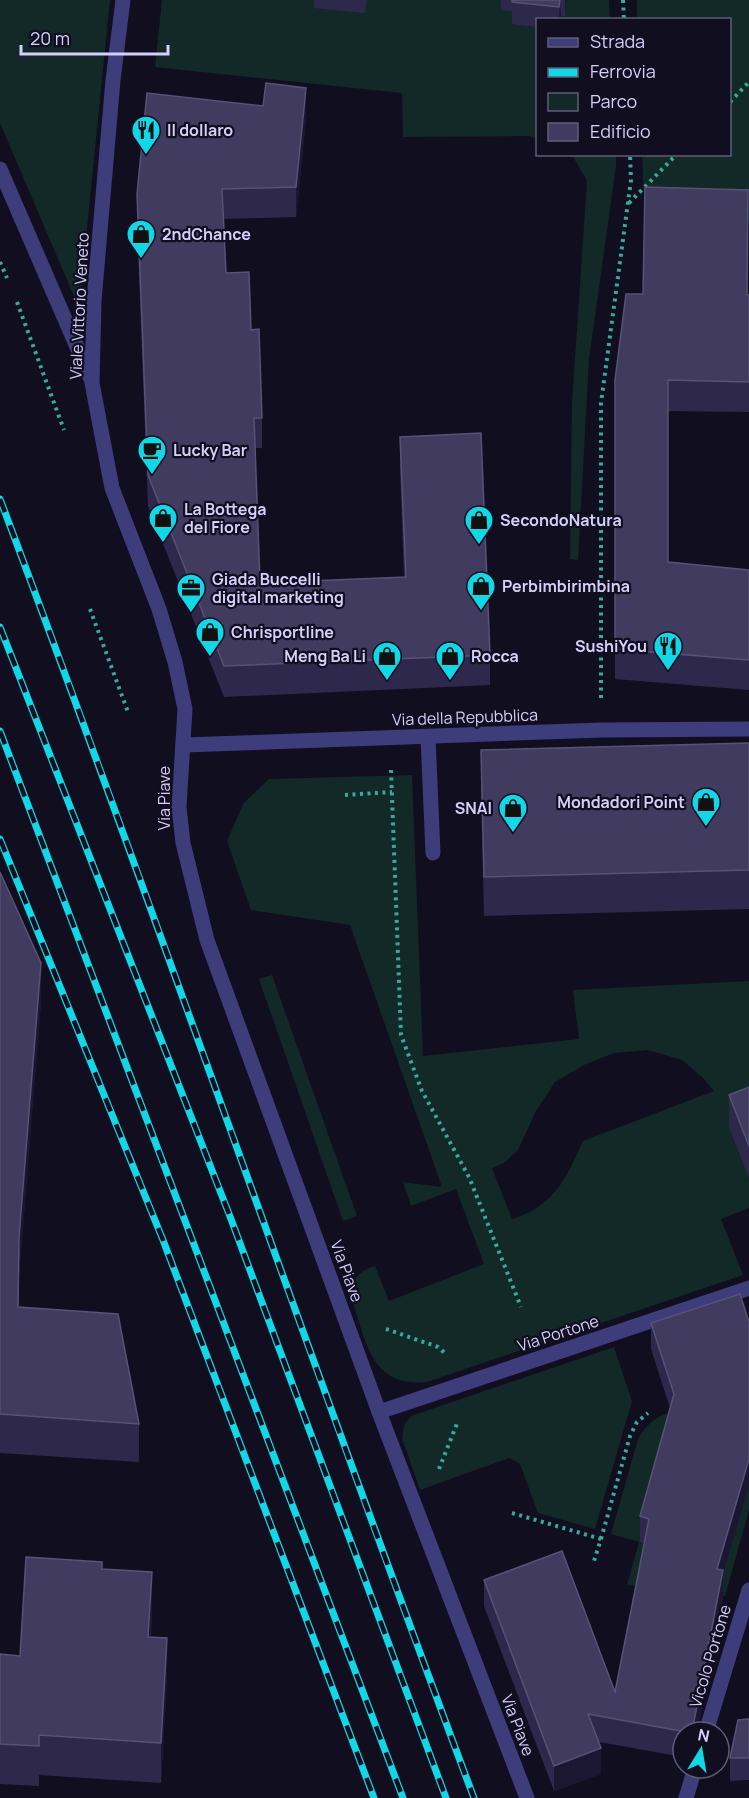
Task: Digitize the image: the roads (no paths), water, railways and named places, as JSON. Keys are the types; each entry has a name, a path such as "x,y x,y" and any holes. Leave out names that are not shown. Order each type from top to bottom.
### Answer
{"street":[{"name":"Viale Vittorio Veneto","path":"123,0 94,301 92,383 112,488 159,609 175,662 185,709 183,745"},
{"path":"0,169 92,383"},
{"name":"Via della Repubblica","path":"183,745 602,730 749,729"},
{"path":"428,737 433,852"},
{"name":"Via Piave","path":"183,745 179,807 183,843 207,940 379,1412 527,1798"},
{"name":"Via Portone","path":"379,1412 749,1288"},
{"name":"Vicolo Portone","path":"710,1720 749,1590"},
{"path":"686,1798 691,1780"}],"railway":[{"path":"0,499 474,1798"},
{"path":"0,627 231,1219 446,1798"},
{"path":"0,731 403,1798"},
{"path":"0,839 163,1240 374,1798"}],"place":[{"name":"Il dollaro","path":"146,156"},
{"name":"2ndChance","path":"141,260"},
{"name":"Lucky Bar","path":"152,476"},
{"name":"La Bottega del Fiore","path":"163,544"},
{"name":"SecondoNatura","path":"479,546"},
{"name":"Perbimbirimbina","path":"481,612"},
{"name":"Giada Buccelli digital marketing","path":"191,614"},
{"name":"Chrisportline","path":"210,658"},
{"name":"SushiYou","path":"668,672"},
{"name":"Meng Ba Li","path":"387,682"},
{"name":"Rocca","path":"450,682"},
{"name":"Mondadori Point","path":"706,828"},
{"name":"SNAI","path":"513,834"}]}
